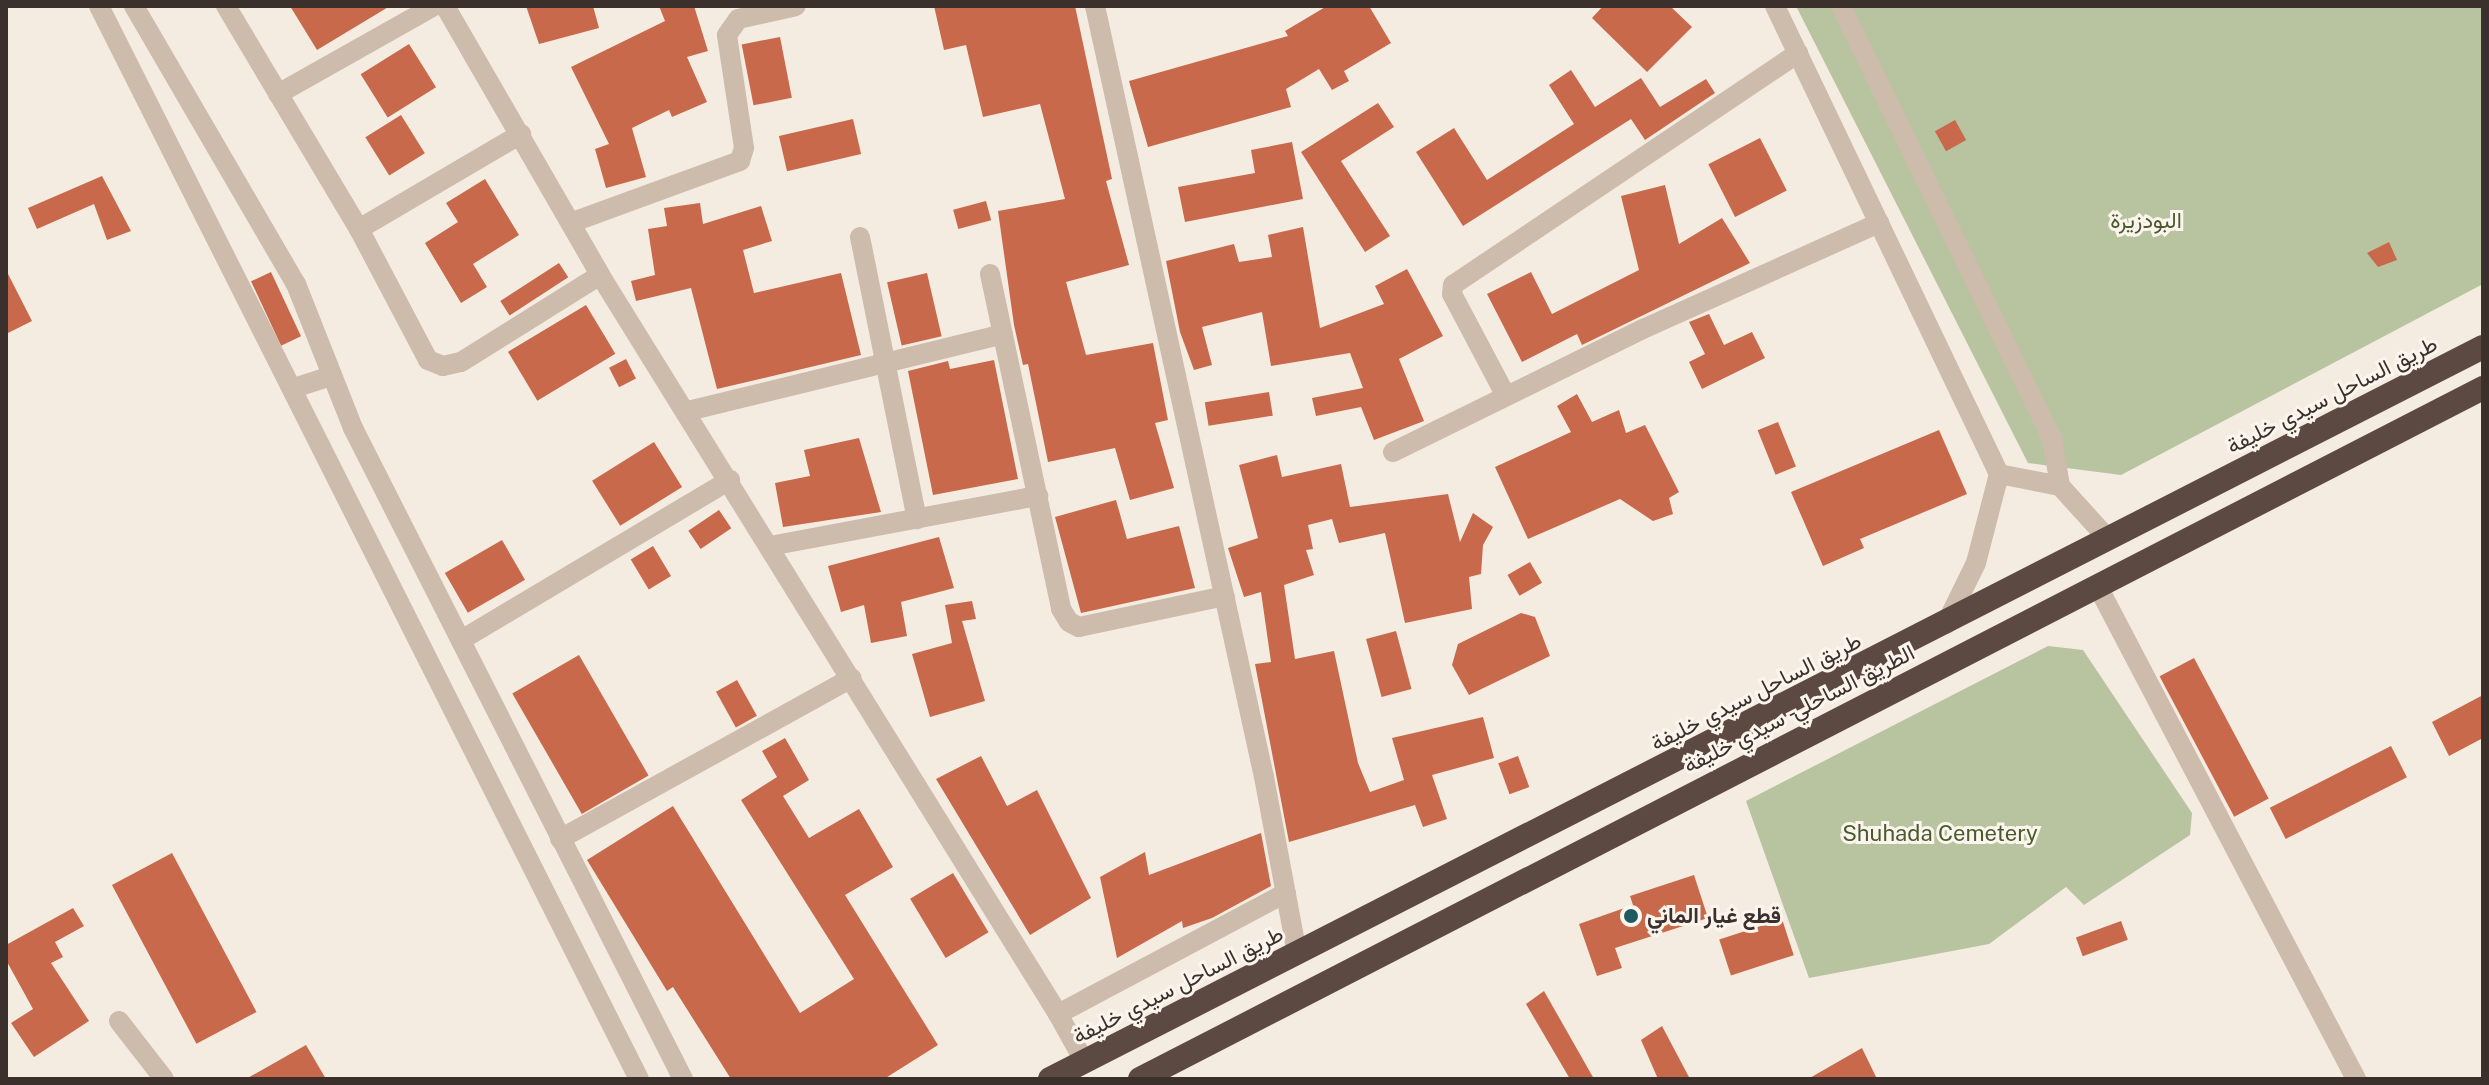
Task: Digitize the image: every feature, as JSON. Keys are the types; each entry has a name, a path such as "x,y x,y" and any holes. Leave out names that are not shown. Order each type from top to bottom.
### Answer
{"highway":[{"name":"طريق الساحل سيدي خليفة","path":"1050,1079 2483,347"},
{"name":"الطريق الساحلي- سيدي خليفة","path":"1140,1079 2483,388"}],"street":[{"path":"99,6 188,175 639,1079"},
{"path":"134,6 218,156 296,284 331,376 560,839 683,1079"},
{"path":"226,6 359,229 428,360 443,366 461,362 600,275"},
{"path":"278,94 434,6"},
{"path":"445,6 573,222 600,275 688,411 1084,1061"},
{"path":"573,222 740,161 744,148 727,35 738,19 796,6"},
{"path":"1095,6 1225,596 1297,954"},
{"path":"1775,6 1999,474 1976,563 1946,624"},
{"path":"1841,6 2052,438 2060,486 2108,539"},
{"path":"1506,396 1452,294 1453,285 1798,53"},
{"path":"359,229 521,134"},
{"path":"188,175 218,156"},
{"path":"1393,452 1506,396 1879,223"},
{"path":"860,237 917,519"},
{"path":"990,274 1061,609 1079,627 1225,596"},
{"path":"688,411 1003,334"},
{"path":"294,388 331,376"},
{"path":"1999,474 2060,486"},
{"path":"463,639 730,480"},
{"path":"770,546 1038,496"},
{"path":"2097,585 2356,1079"},
{"path":"560,839 852,678"},
{"path":"1058,1014 1286,893"},
{"path":"119,1021 164,1079"}],"green space":[{"name":"البودزيرة","path":"1796,6 2483,6 2483,284 2121,475 2028,463"},
{"name":"Shuhada Cemetery","path":"2048,646 2083,650 2192,813 2190,835 2084,905 2066,887 1989,944 1809,978 1746,801"}],"building":[{"path":"290,6 390,6 317,50"},
{"path":"526,6 593,6 599,28 539,44"},
{"path":"659,6 694,6 708,51 687,57 707,102 672,117 669,110 632,128 646,177 606,188 595,149 609,144 571,67 665,21"},
{"path":"934,6 1075,6 1112,179 1106,181 1129,265 1066,282 1086,355 1153,343 1168,420 1155,423 1174,488 1130,500 1115,448 1048,462 1028,364 1023,365 1014,325 998,211 1065,199 1040,104 983,117 966,45 944,50"},
{"path":"1327,6 1369,6 1391,43 1344,71 1349,81 1332,90 1319,69 1286,89 1291,107 1148,147 1129,81 1288,36 1285,31"},
{"path":"1603,6 1670,6 1692,27 1647,72 1592,18"},
{"path":"780,37 792,98 754,105 742,44"},
{"path":"409,44 436,87 388,117 361,74"},
{"path":"1571,70 1595,107 1641,78 1660,107 1706,79 1715,93 1645,140 1631,119 1463,226 1416,152 1454,128 1487,180 1574,124 1549,85"},
{"path":"1378,103 1394,127 1341,161 1390,236 1365,252 1301,152"},
{"path":"401,115 425,153 389,175 365,137"},
{"path":"853,119 861,154 787,171 779,136"},
{"path":"1955,120 1966,140 1946,151 1935,131"},
{"path":"1760,138 1787,191 1735,217 1708,164"},
{"path":"1292,142 1303,199 1185,222 1178,187 1255,173 1251,150"},
{"path":"102,176 131,231 107,240 94,204 37,229 28,208"},
{"path":"485,179 519,235 473,264 487,287 461,303 425,243 458,222 446,203"},
{"path":"1665,185 1679,244 1722,218 1750,263 1582,345 1577,334 1522,362 1487,294 1531,272 1552,314 1639,270 1621,196"},
{"path":"986,201 991,220 958,229 953,210"},
{"path":"700,203 703,224 761,206 772,241 743,250 754,293 841,273 861,355 717,389 691,288 636,301 631,281 655,275 648,229 667,226 664,208"},
{"path":"1303,227 1320,328 1384,304 1375,286 1407,269 1443,336 1399,359 1424,421 1374,440 1361,407 1316,416 1312,398 1363,388 1350,353 1271,366 1262,312 1202,327 1212,365 1194,370 1180,332 1166,261 1234,244 1239,262 1272,257 1268,235"},
{"path":"2389,242 2397,260 2378,267 2367,253"},
{"path":"559,263 568,277 510,315 500,301"},
{"path":"6,270 32,321 6,334"},
{"path":"271,272 301,336 281,346 251,281"},
{"path":"927,273 942,336 902,346 887,282"},
{"path":"586,305 615,354 537,401 508,352"},
{"path":"1709,314 1724,345 1752,332 1765,358 1702,389 1689,362 1705,354 1689,322"},
{"path":"626,359 636,379 619,387 609,368"},
{"path":"994,360 1018,479 933,495 908,371 948,361 950,369"},
{"path":"1269,392 1273,416 1209,426 1205,402"},
{"path":"1577,394 1592,422 1619,410 1626,433 1645,425 1679,492 1669,498 1673,514 1653,521 1620,499 1528,539 1495,467 1571,432 1557,406"},
{"path":"1778,422 1796,467 1776,475 1758,430"},
{"path":"1939,430 1967,494 1860,539 1864,548 1823,566 1791,492"},
{"path":"859,438 881,512 783,527 775,483 810,476 804,450"},
{"path":"654,442 682,487 620,526 592,481"},
{"path":"1277,455 1282,477 1341,464 1350,507 1448,494 1460,542 1473,513 1493,527 1483,545 1481,574 1469,577 1472,609 1405,623 1385,533 1339,543 1332,519 1308,525 1313,549 1306,550 1314,575 1284,585 1295,659 1334,651 1358,763 1370,792 1404,780 1392,738 1483,717 1494,758 1432,775 1447,819 1423,827 1415,805 1289,842 1255,664 1271,662 1261,592 1244,597 1228,548 1258,538 1239,465"},
{"path":"1116,500 1127,539 1179,526 1195,588 1081,613 1055,517"},
{"path":"719,510 731,528 701,549 688,531"},
{"path":"939,537 954,588 901,602 907,636 871,643 864,605 841,612 828,566"},
{"path":"502,540 525,580 468,613 445,573"},
{"path":"653,546 671,576 649,589 631,559"},
{"path":"1530,562 1542,583 1519,596 1507,575"},
{"path":"972,601 976,619 962,621 985,701 930,717 912,654 952,643 945,605"},
{"path":"1521,613 1535,617 1550,656 1469,695 1452,665 1458,644"},
{"path":"1396,631 1412,689 1382,697 1366,639"},
{"path":"579,655 648,775 582,814 512,694"},
{"path":"2194,658 2269,798 2234,817 2160,676"},
{"path":"737,680 757,716 736,727 716,692"},
{"path":"2483,695 2483,738 2449,756 2432,722"},
{"path":"785,738 809,780 783,796 809,838 859,809 893,867 845,895 938,1045 884,1079 731,1079 673,987 667,991 587,860 673,806 800,1013 854,979 741,800 777,777 762,751"},
{"path":"2391,746 2407,777 2286,839 2270,808"},
{"path":"981,756 1007,806 1037,790 1091,898 1030,935 936,779"},
{"path":"1518,756 1529,787 1510,794 1498,763"},
{"path":"1261,833 1271,886 1212,918 1183,928 1182,921 1117,958 1100,877 1145,852 1149,875"},
{"path":"172,853 257,1012 196,1044 112,885"},
{"path":"953,873 989,932 946,958 910,899"},
{"path":"1694,875 1708,918 1615,948 1622,968 1597,976 1579,924 1633,905 1630,896"},
{"path":"73,908 84,926 55,942 63,957 51,963 89,1021 34,1057 11,1023 33,1009 6,960 6,945"},
{"path":"1782,919 1794,955 1731,976 1719,939"},
{"path":"2121,921 2128,940 2083,956 2076,937"},
{"path":"1544,991 1594,1079 1570,1079 1526,1004"},
{"path":"1662,1026 1690,1079 1658,1079 1641,1040"},
{"path":"306,1045 326,1079 246,1079"},
{"path":"1862,1048 1877,1079 1808,1079"}],"place":[{"name":"قطع غيار الماني","path":"1631,916"}]}
